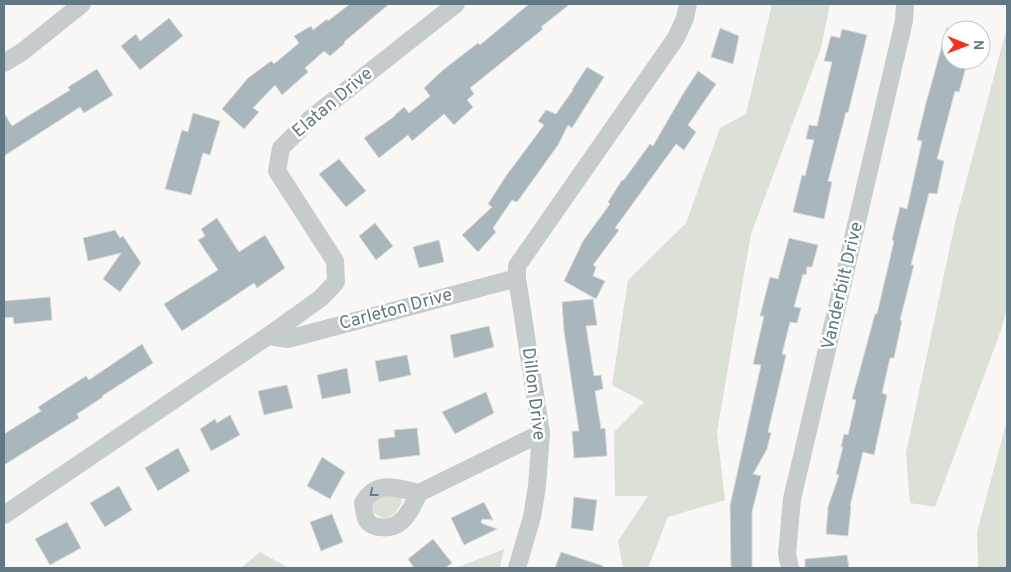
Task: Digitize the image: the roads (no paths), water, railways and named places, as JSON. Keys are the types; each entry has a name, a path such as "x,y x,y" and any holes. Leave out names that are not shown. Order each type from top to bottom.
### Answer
{"street":[{"path":"4,63 22,52 82,4"},
{"name":"Elatan Drive","path":"268,336 321,298 336,282 335,261 277,171 281,148 310,119 456,4"},
{"path":"517,278 517,266 676,38 685,18 688,4"},
{"name":"Vanderbilt Drive","path":"790,568 787,554 792,499 902,30 905,4"},
{"name":"Carleton Drive","path":"268,336 288,339 517,278"},
{"name":"Dillon Drive","path":"517,278 540,433 538,486 532,517 517,568"},
{"path":"4,515 268,336"},
{"path":"419,493 540,433"}]}
